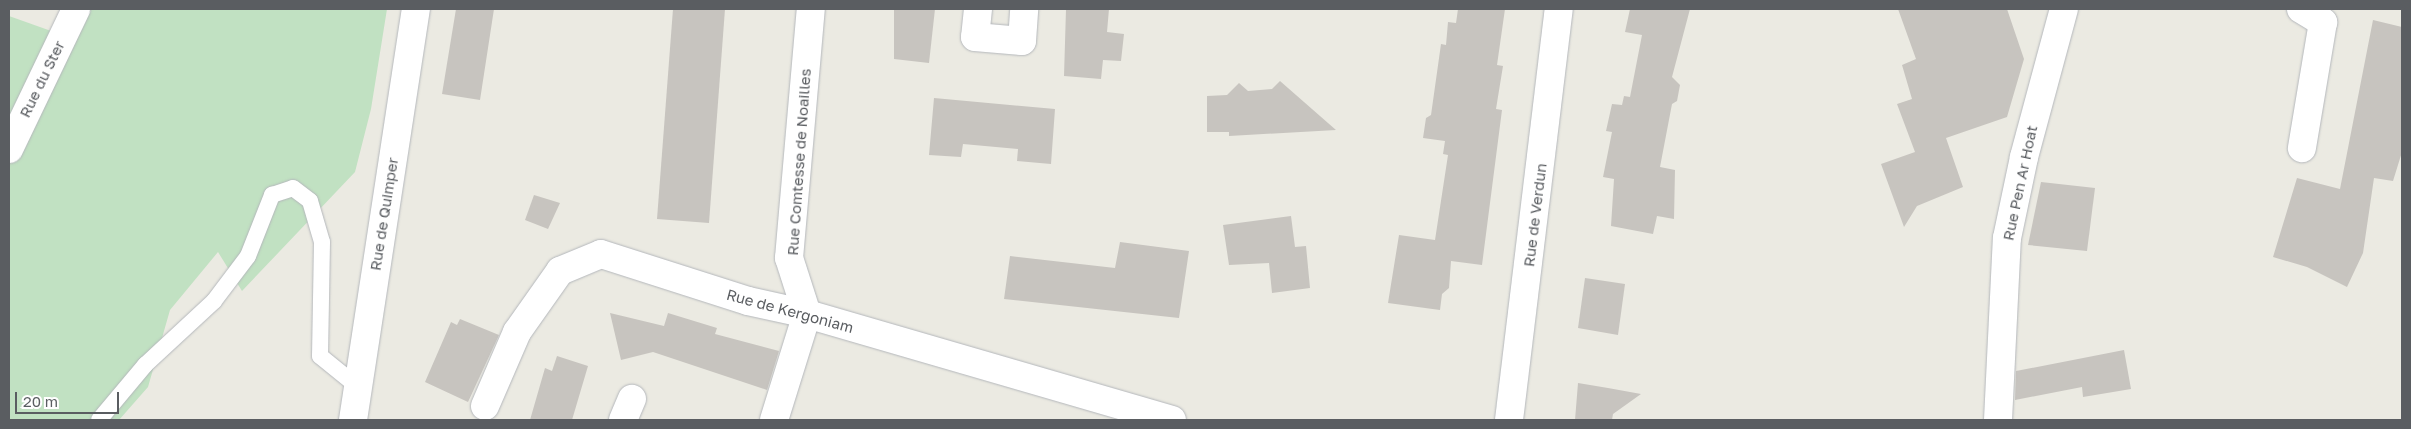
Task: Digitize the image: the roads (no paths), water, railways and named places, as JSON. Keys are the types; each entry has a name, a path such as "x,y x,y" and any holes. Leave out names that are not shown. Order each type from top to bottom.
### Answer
{"street":[{"name":"Rue du Ster","path":"9,148 76,9"},
{"name":"Rue de Quimper","path":"353,420 416,9"},
{"name":"Rue Comtesse de Noailles","path":"807,314 789,258 811,9"},
{"path":"978,9 975,38 1022,41 1024,9"},
{"name":"Rue de Verdun","path":"1508,420 1559,9"},
{"name":"Rue Pen Ar Hoat","path":"1998,420 2007,238 2024,157 2064,9"},
{"path":"2301,9 2323,22 2302,148"},
{"name":"Rue de Kergoniam","path":"485,406 517,332 560,271 601,254 748,301 807,314 1100,410 1172,420"},
{"path":"774,420 807,314"}],"lane":[{"path":"99,420 145,365 214,302 248,256 272,195 293,188 310,201 322,242 320,356 358,386"}]}
